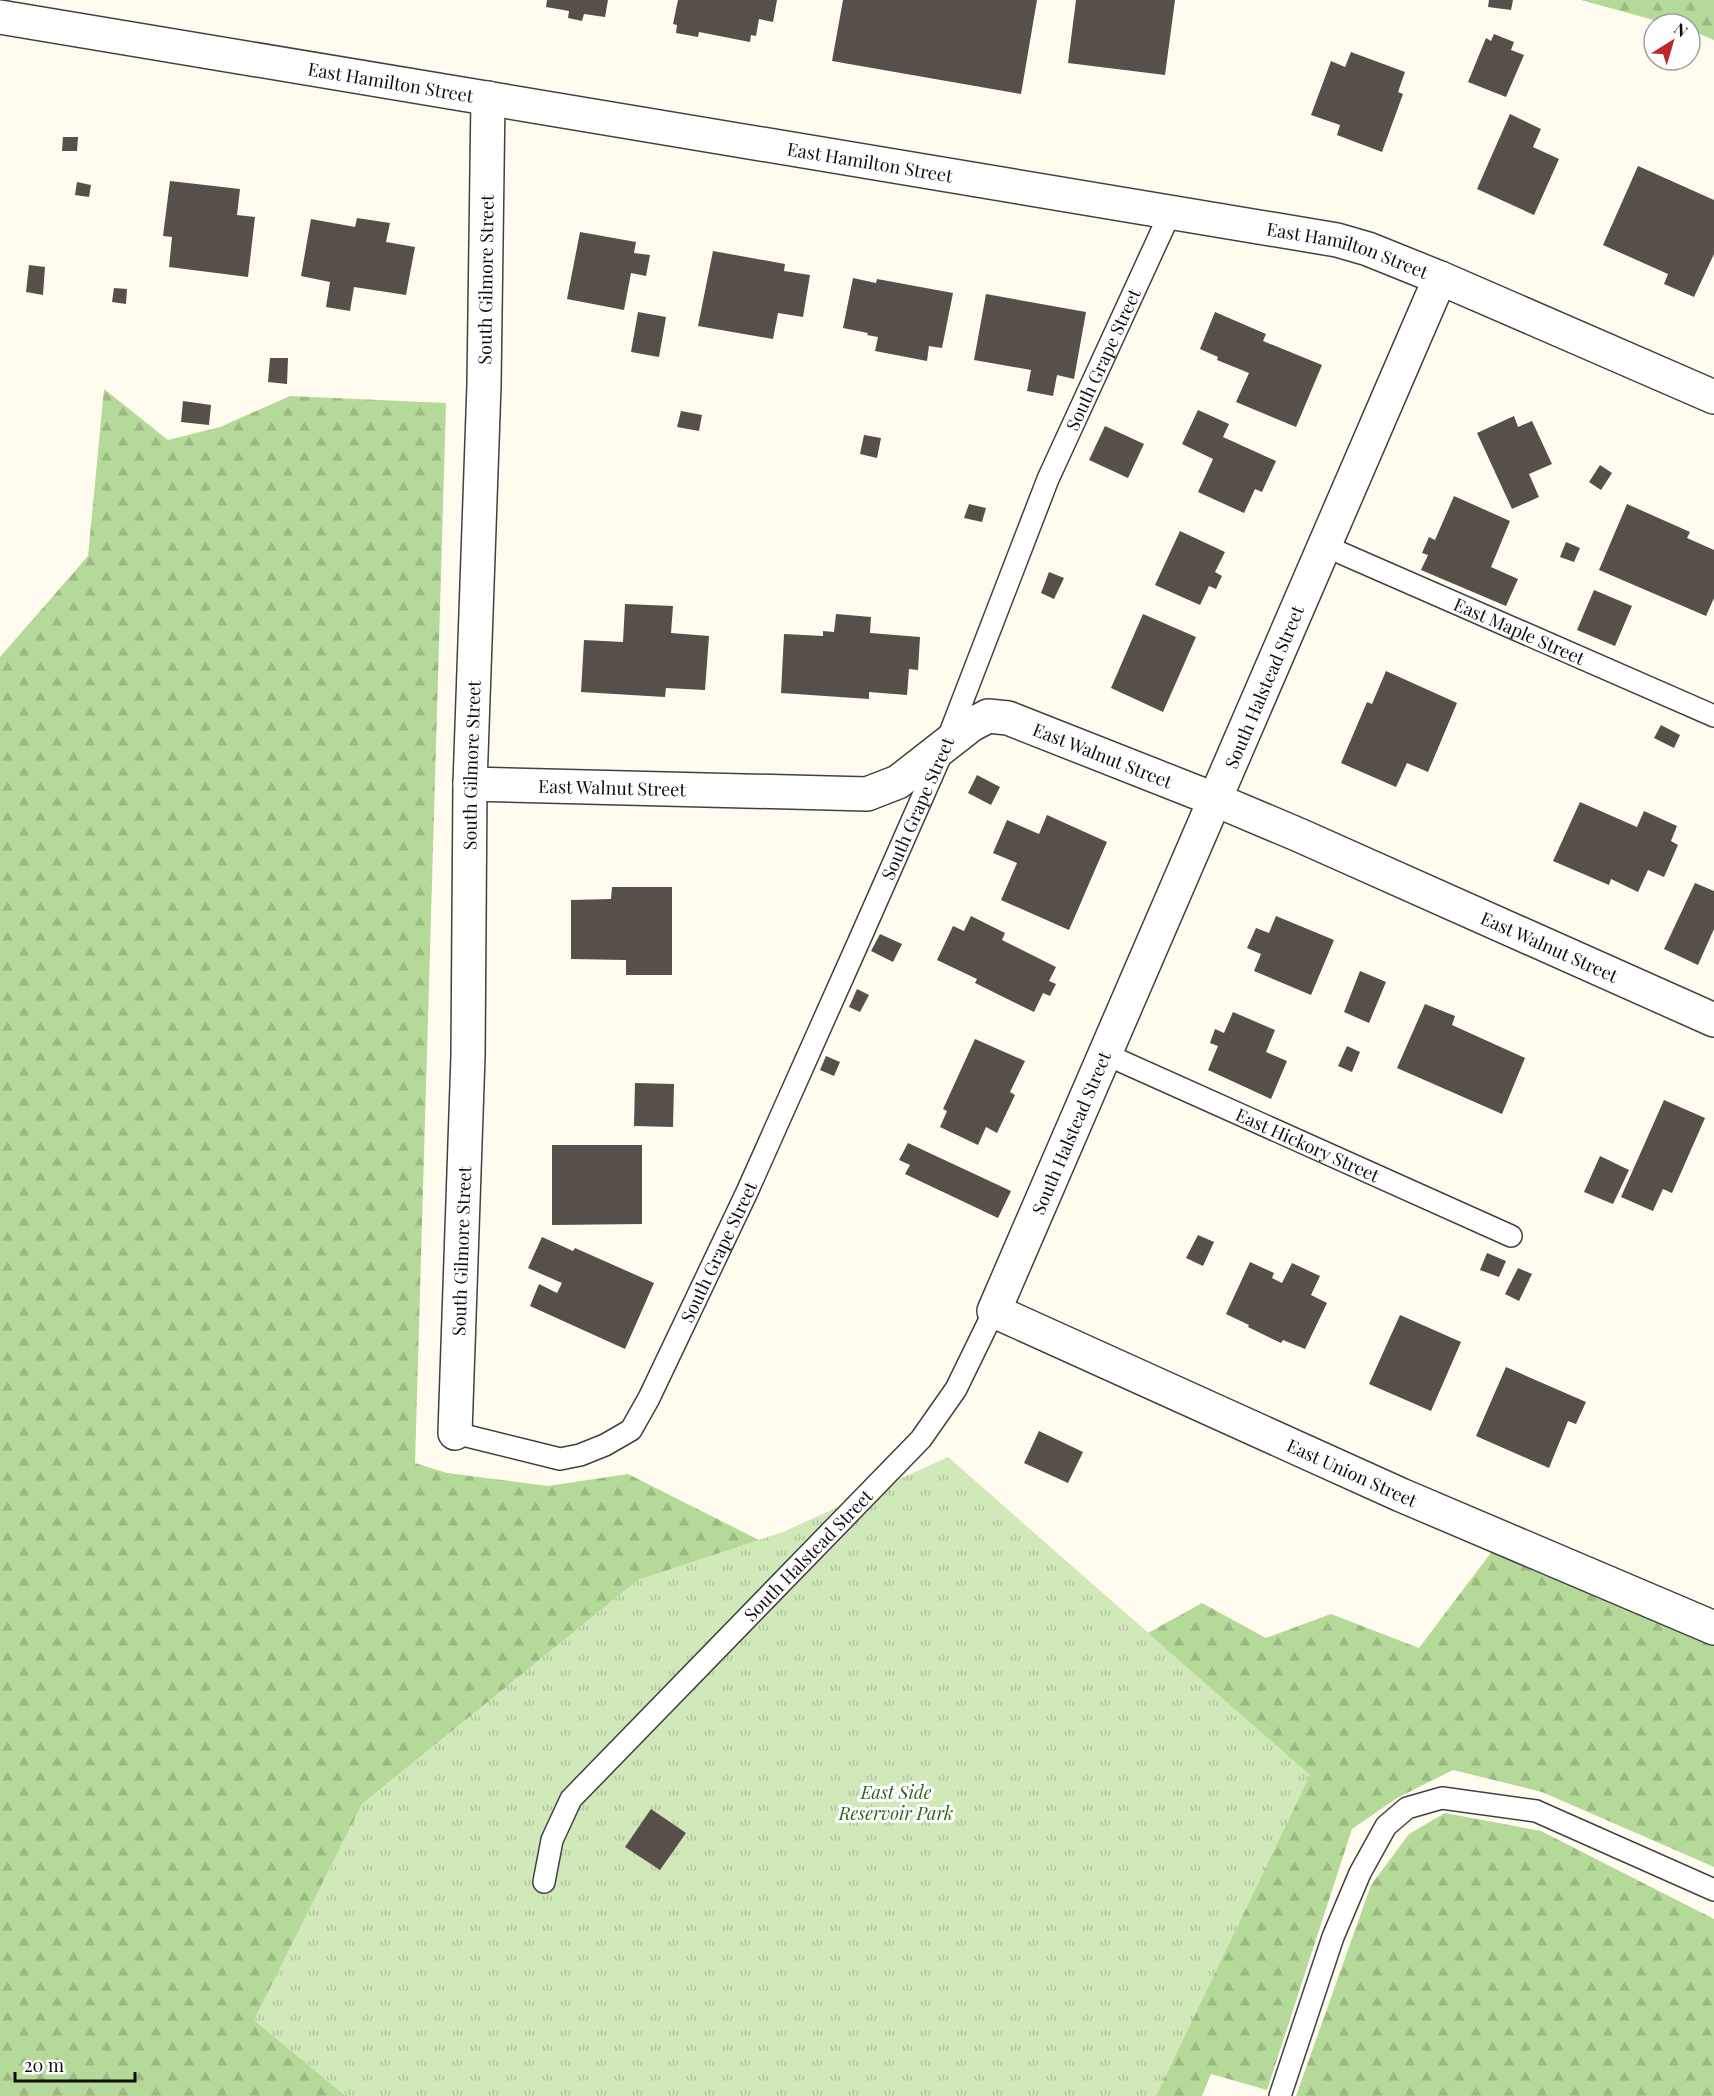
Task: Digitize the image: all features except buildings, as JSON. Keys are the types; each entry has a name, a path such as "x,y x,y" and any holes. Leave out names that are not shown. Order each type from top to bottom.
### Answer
{"street":[{"name":"East Hamilton Street","path":"0,17 1337,240 1368,249 1440,278 1714,397"},
{"name":"South Gilmore Street","path":"455,1433 468,1056 470,784 484,385 488,98"},
{"name":"South Halstead Street","path":"994,1311 1440,278"},
{"name":"East Walnut Street","path":"470,784 867,794 898,782 971,725 988,716 1008,718 1299,835 1714,1020"},
{"name":"East Union Street","path":"994,1311 1401,1495 1714,1628"}],"lane":[{"name":"South Grape Street","path":"455,1433 560,1458 580,1455 631,1430 649,1398 778,1124 945,746 1048,479 1171,211"},
{"name":"East Maple Street","path":"1325,546 1714,716"},
{"name":"East Hickory Street","path":"1105,1054 1511,1236"},
{"name":"South Halstead Street","path":"544,1882 552,1840 571,1799 921,1439 956,1389 994,1311"},
{"path":"1280,2096 1333,1937 1360,1873 1386,1826 1407,1808 1443,1798 1536,1811 1714,1890"}],"green space":[{"path":"1581,0 1714,0 1714,40 1702,35 1702,12 1642,12 1642,17"},
{"path":"104,389 168,440 220,427 290,396 446,403 415,1463 447,1473 548,1486 628,1474 759,1540 638,1580 362,1804 254,2020 346,2096 0,2096 0,657 88,556"},
{"name":"East Side Reservoir Park","path":"948,1457 1310,1775 1156,2096 346,2096 254,2020 362,1804 638,1580 783,1532"},
{"path":"1493,1550 1714,1646 1714,1867 1542,1792 1453,1770 1397,1798 1352,1829 1267,2090 1211,2074 1202,2096 1156,2096 1310,1775 1148,1633 1202,1603 1266,1638 1331,1614 1419,1648"},
{"path":"1445,1813 1541,1831 1714,1919 1714,2096 1296,2096 1371,1885 1409,1834"}]}
